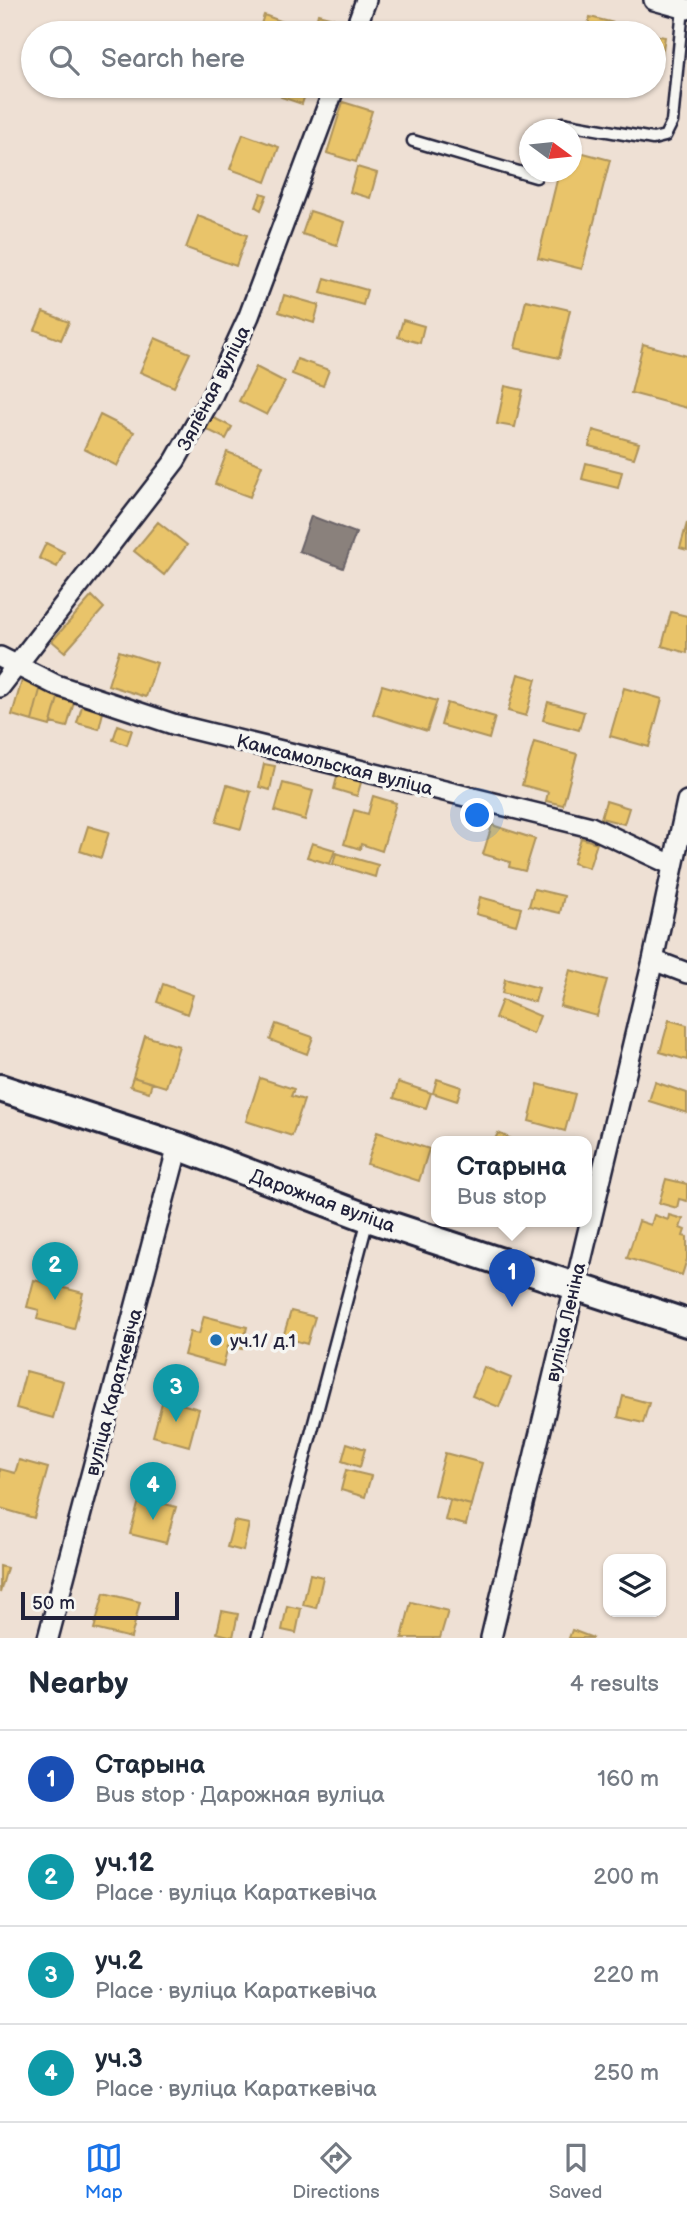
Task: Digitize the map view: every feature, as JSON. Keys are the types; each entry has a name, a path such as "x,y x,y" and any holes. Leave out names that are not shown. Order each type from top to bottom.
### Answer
{"main road":[{"name":"Дарожная вуліца","path":"0,1088 178,1146 368,1218 687,1323"}],"street":[{"path":"358,21 366,0"},
{"path":"654,0 685,8"},
{"name":"Зялёная вуліца","path":"0,687 7,661 175,461 211,398 249,316 331,98"},
{"name":"Камсамольская вуліца","path":"7,661 56,685 176,725 591,827 672,864"},
{"name":"вуліца Леніна","path":"592,1209 653,960 687,801"},
{"path":"653,960 687,973"},
{"name":"вуліца Караткевіча","path":"48,1638 178,1146"},
{"name":"вуліца Леніна","path":"491,1638 587,1227"}],"lane":[{"path":"582,127 653,139 665,136 672,122 685,8"},
{"path":"413,141 519,172"},
{"path":"257,1638 368,1218"}],"building: Homes":[{"path":"318,14 333,18 332,21 316,21"},
{"path":"264,15 281,21 262,21"},
{"path":"590,17 606,21 589,21"},
{"path":"284,98 304,98 302,104"},
{"path":"343,102 372,111 356,162 327,153"},
{"path":"243,134 279,147 266,182 230,169"},
{"path":"582,153 610,160 582,269 538,258 557,182 582,182"},
{"path":"357,167 377,173 370,198 350,192"},
{"path":"261,193 267,195 261,210 256,207"},
{"path":"310,211 344,222 337,245 302,234"},
{"path":"198,216 247,235 236,266 186,248"},
{"path":"325,278 367,290 363,305 321,293"},
{"path":"284,295 319,305 314,323 279,312"},
{"path":"526,300 570,310 559,358 515,348"},
{"path":"43,312 69,322 61,340 35,330"},
{"path":"403,320 424,326 420,343 398,337"},
{"path":"155,338 190,353 174,387 140,372"},
{"path":"643,344 687,356 687,408 631,393"},
{"path":"297,359 329,370 323,386 292,374"},
{"path":"256,367 285,382 267,415 239,401"},
{"path":"505,386 523,390 515,427 497,424"},
{"path":"100,415 134,432 117,466 84,449"},
{"path":"212,417 232,427 226,439 206,429"},
{"path":"593,430 639,443 634,458 589,446"},
{"path":"227,452 262,465 250,497 215,484"},
{"path":"586,463 622,472 618,488 582,479"},
{"path":"158,522 187,545 164,575 134,551"},
{"path":"687,523 687,550 680,548"},
{"path":"46,543 64,552 57,567 39,558"},
{"path":"92,596 104,608 65,652 52,641"},
{"path":"671,612 687,616 687,653 662,646"},
{"path":"119,651 157,663 146,697 108,685"},
{"path":"518,674 536,679 526,716 508,711"},
{"path":"22,680 41,686 32,721 12,715"},
{"path":"382,685 437,701 427,731 373,714"},
{"path":"41,686 60,691 50,726 32,721"},
{"path":"624,688 662,699 649,747 610,736"},
{"path":"60,691 76,695 67,727 51,723"},
{"path":"548,702 584,712 579,730 543,720"},
{"path":"83,703 104,708 99,729 77,723"},
{"path":"447,703 495,717 489,739 441,725"},
{"path":"118,725 132,730 127,745 113,740"},
{"path":"534,742 577,754 563,805 546,801 548,792 522,785"},
{"path":"264,764 275,766 270,790 259,787"},
{"path":"339,769 363,776 357,796 334,789"},
{"path":"283,783 313,791 305,820 275,811"},
{"path":"227,785 251,792 241,829 216,822"},
{"path":"373,796 396,803 382,851 361,844 360,849 344,844 354,810 368,814"},
{"path":"606,801 629,808 624,824 601,818"},
{"path":"492,825 535,839 525,871 509,867 510,862 483,854"},
{"path":"88,826 109,832 101,858 80,851"},
{"path":"581,838 597,843 589,868 573,863"},
{"path":"312,843 335,850 330,864 307,857"},
{"path":"336,853 378,865 375,877 333,864"},
{"path":"534,889 564,896 560,913 529,906"},
{"path":"480,897 521,908 516,925 476,914"},
{"path":"570,970 607,980 597,1016 560,1006"},
{"path":"505,979 539,988 535,1002 502,993"},
{"path":"163,984 193,995 187,1014 157,1002"},
{"path":"502,1000 540,1016 533,1034 495,1018"},
{"path":"669,1020 687,1025 687,1060 660,1052"},
{"path":"276,1024 313,1037 307,1054 270,1040"},
{"path":"145,1036 179,1046 166,1087 133,1077"},
{"path":"133,1077 152,1083 149,1092 130,1086"},
{"path":"260,1078 294,1089 291,1096 304,1100 292,1136 246,1121"},
{"path":"437,1079 461,1087 457,1101 433,1093"},
{"path":"398,1082 431,1093 426,1108 394,1098"},
{"path":"655,1082 687,1093 687,1113 649,1101"},
{"path":"538,1084 575,1094 565,1131 529,1121"},
{"path":"377,1132 429,1149 419,1181 367,1164"},
{"path":"666,1179 687,1184 687,1201 679,1199 677,1208 659,1203"},
{"path":"654,1215 668,1220 669,1215 683,1219 680,1228 685,1230 683,1236 687,1237 687,1259 682,1275 627,1258 639,1221 651,1225"},
{"path":"34,1280 83,1293 74,1329 37,1319 39,1310 27,1307"},
{"path":"291,1311 315,1317 307,1344 283,1337"},
{"name":"уч.1/ д.1","path":"204,1316 247,1327 242,1349 228,1346 223,1366 184,1355 190,1332 199,1334"},
{"path":"484,1367 511,1378 499,1407 472,1396"},
{"path":"26,1371 63,1381 53,1418 16,1408"},
{"path":"623,1396 649,1403 643,1423 618,1417"},
{"path":"163,1399 199,1409 189,1446 153,1436"},
{"path":"347,1443 365,1449 360,1467 342,1461"},
{"path":"445,1453 482,1463 471,1505 434,1495"},
{"path":"19,1460 48,1468 34,1518 0,1508 0,1469 15,1473"},
{"path":"346,1470 371,1476 365,1497 341,1490"},
{"path":"140,1497 176,1507 166,1543 130,1534"},
{"path":"450,1500 471,1505 466,1525 445,1520"},
{"path":"234,1521 249,1524 243,1551 227,1547"},
{"path":"0,1566 7,1568 0,1593"},
{"path":"310,1574 323,1577 316,1608 303,1605"},
{"path":"104,1593 140,1602 131,1638 94,1629"},
{"path":"411,1602 448,1611 440,1638 402,1638"},
{"path":"287,1606 301,1609 296,1633 282,1630"},
{"path":"222,1611 238,1614 233,1637 217,1633"},
{"path":"572,1630 593,1638 569,1638"}],"building: Industry":[{"path":"311,516 356,533 343,568 299,551"}],"place":[{"name":"уч.12","path":"55,1300"},
{"name":"Старына","path":"512,1307"},
{"name":"уч.1/ д.1","path":"216,1340"},
{"name":"уч.2","path":"176,1422"},
{"name":"уч.3","path":"153,1520"}]}
